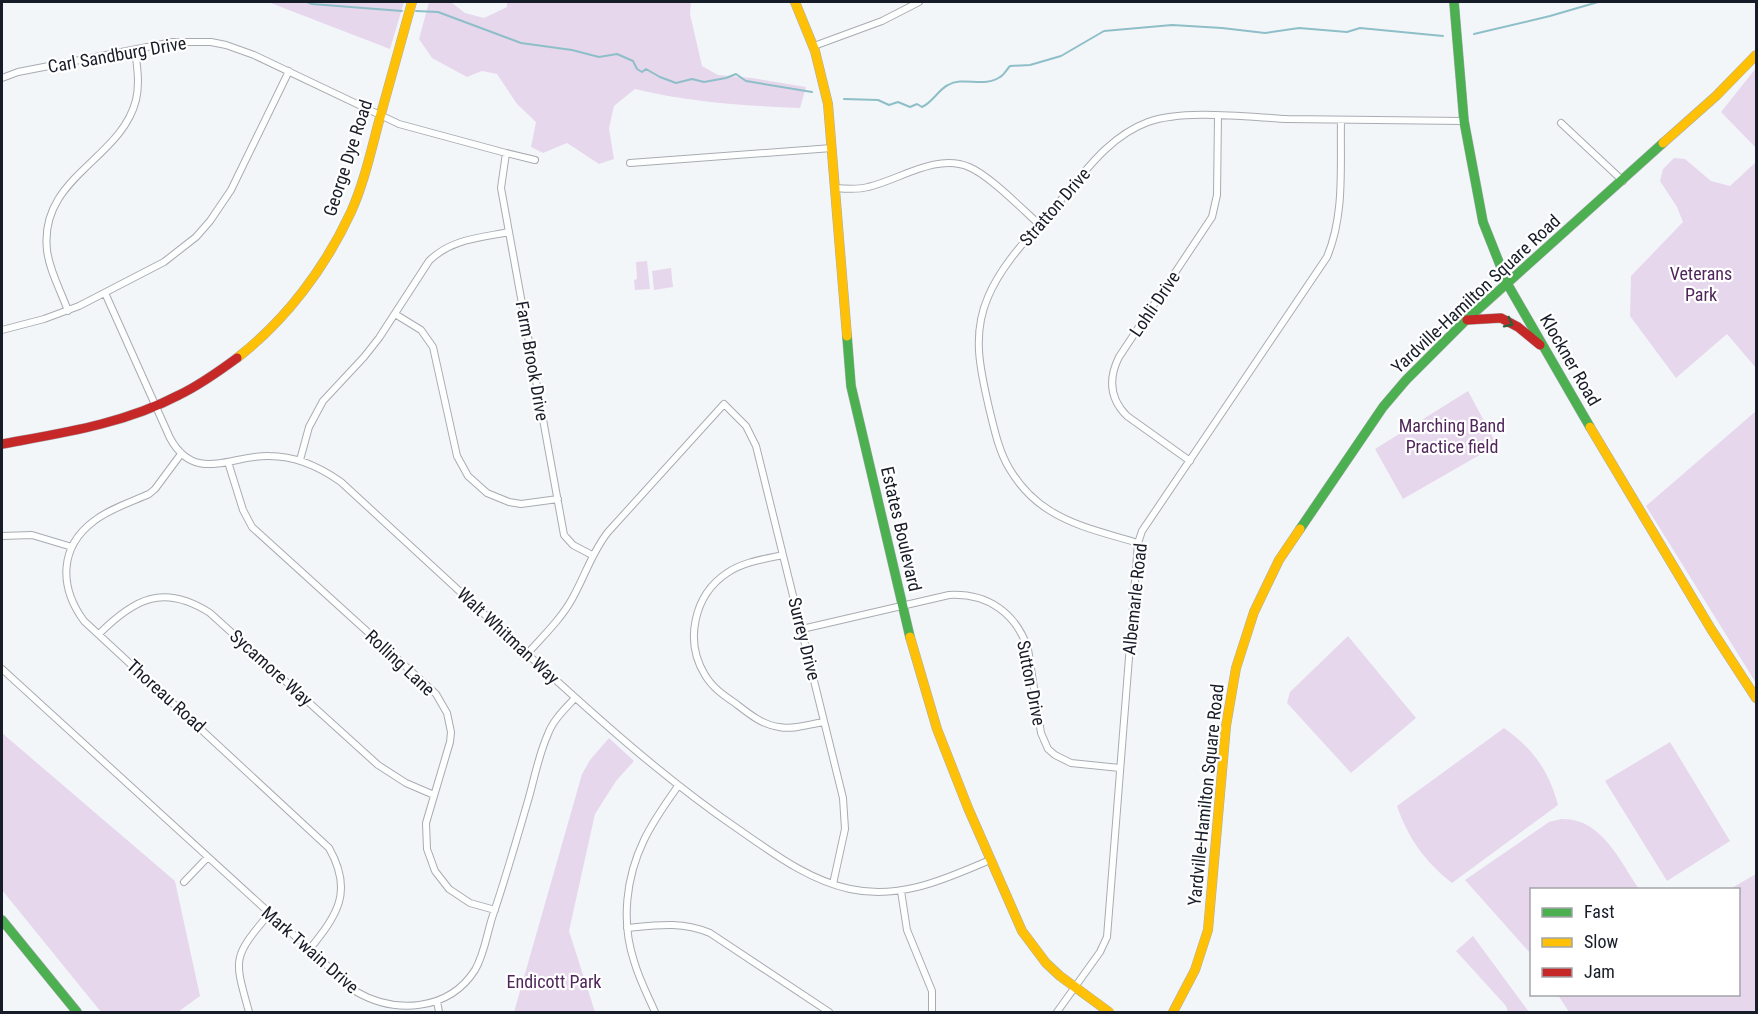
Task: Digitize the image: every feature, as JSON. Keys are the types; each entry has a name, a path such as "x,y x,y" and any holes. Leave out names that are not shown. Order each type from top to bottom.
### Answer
{"street":[{"name":"George Dye Road","path":"2,444 94,426 156,406 205,381 233,362 266,334 300,297 329,255 348,217 360,186 412,2"},
{"name":"Estates Boulevard","path":"795,2 814,46 828,104 851,386 902,606 937,729 990,860 1022,931 1046,963 1074,988 1109,1012"},
{"path":"814,46 882,21 919,2"},
{"name":"Klockner Road","path":"1454,2 1464,121 1483,222 1508,285 1626,489 1756,698"},
{"name":"Carl Sandburg Drive","path":"2,78 18,72 173,42 211,42 243,50 380,116 417,129 535,160"},
{"path":"68,311 49,262 47,235 49,222 57,200 64,189 119,133 132,111 138,87 135,50"},
{"name":"Yardville-Hamilton Square Road","path":"1173,1012 1195,970 1208,930 1230,697 1244,640 1254,612 1279,560 1383,407 1406,380 1467,320 1716,96 1756,55"},
{"path":"2,330 68,311 164,262 188,243 210,221 231,190 288,71"},
{"name":"Stratton Drive","path":"1138,543 1065,519 1032,497 1015,478 998,443 979,365 981,316 1001,271 1109,146 1120,137 1148,122 1185,115 1464,121"},
{"name":"Lohli Drive","path":"1190,461 1120,410 1113,394 1112,375 1119,357 1212,217 1217,195 1218,116"},
{"name":"Albemarle Road","path":"1057,1012 1100,952 1107,937 1138,543 1142,531 1327,257 1337,227 1340,208 1341,120"},
{"path":"1561,123 1623,181"},
{"path":"630,163 832,148"},
{"name":"Farm Brook Drive","path":"506,153 501,188 564,535 568,541 592,555"},
{"path":"836,188 868,188 942,163 961,164 979,172 1040,225"},
{"path":"300,460 309,427 323,401 364,357 429,261 437,253 455,243 509,232"},
{"path":"105,293 175,447 181,454"},
{"path":"395,314 421,330 434,347 457,456 468,476 487,493 509,502 521,504 558,499"},
{"path":"1467,320 1501,318 1518,327 1544,347"},
{"name":"Surrey Drive","path":"592,555 608,532 724,404 746,426 756,446 845,813 843,844 833,884"},
{"name":"Walt Whitman Way","path":"181,454 204,465 269,456 300,460 328,473 341,482 612,731 678,786 806,873 833,884 869,891 901,891 933,884 990,860"},
{"name":"Thoreau Road","path":"181,454 149,494 93,521 84,530 72,547 66,566 69,593 76,610 99,634 329,848 335,858 341,879 339,903 329,924 309,950"},
{"name":"Rolling Lane","path":"228,462 243,510 252,527 436,694 443,703 450,723 450,742 426,823 427,849 435,871 449,889 470,903 495,910"},
{"path":"2,536 32,535 72,547"},
{"path":"527,654 571,602 592,555"},
{"path":"783,555 736,568 716,582 707,592 696,614 695,653 704,675 711,684 721,694 759,721 790,728 824,722"},
{"name":"Sutton Drive","path":"802,629 960,594 983,598 1005,611 1019,628 1026,644 1041,733 1048,749 1071,763 1120,768"},
{"name":"Sycamore Way","path":"99,634 125,610 149,600 173,598 198,605 210,613 378,765 406,783 434,795"},
{"name":"Mark Twain Drive","path":"2,669 355,991 387,1006 411,1008 437,1001 460,987 476,967 545,742 554,722 575,698"},
{"path":"655,1012 633,961 627,928 629,888 637,854 652,825 678,786"},
{"path":"184,882 207,858"},
{"path":"901,891 907,930 932,991 932,1012"},
{"path":"249,1012 239,975 239,960 246,942 269,914"},
{"path":"2,920 76,1012"},
{"path":"627,928 673,923 699,928 829,1012"},
{"path":"437,1001 439,1012"}],"green space":[{"path":"268,2 404,2 390,49"},
{"path":"429,2 451,2 465,13 484,18 507,7 507,2 691,2 690,14 702,66 718,75 806,87 800,108 717,103 635,89 614,106 609,128 614,159 599,164 567,143 543,153 531,147 536,122 517,104 497,74 482,71 467,77 432,58 419,39"},
{"path":"1756,68 1756,148 1721,112"},
{"name":"Veterans Park","path":"1674,158 1685,159 1711,181 1730,186 1756,162 1756,368 1727,334 1676,378 1630,316 1631,276 1683,222 1677,207 1660,181 1663,169"},
{"path":"647,261 650,289 635,290 636,262"},
{"path":"671,268 673,287 654,290 652,271"},
{"name":"Marching Band Practice field","path":"1468,391 1497,445 1403,499 1375,449"},
{"path":"1756,411 1756,683 1646,506"},
{"path":"1348,636 1416,718 1351,773 1287,703 1290,692"},
{"path":"1504,728 1538,761 1550,781 1558,805 1452,883 1418,849 1406,829 1397,806"},
{"path":"2,733 175,881 200,996 178,1012 101,1012 2,890"},
{"name":"Endicott Park","path":"609,738 634,761 616,781 595,814 569,931 595,1012 514,1012 582,774 590,760"},
{"path":"1670,742 1730,841 1667,881 1605,781"},
{"path":"1561,819 1575,820 1598,833 1617,854 1638,888 1530,888 1530,953 1465,880 1549,822"},
{"path":"1756,874 1756,1012 1569,1012 1559,996 1740,996 1740,888 1732,888"},
{"path":"1473,936 1529,1012 1508,1012 1506,1006 1456,951"}],"waterway":[{"path":"307,2 402,11"},
{"path":"1474,34 1598,2"},
{"path":"416,11 438,12 521,43 572,50 599,57 617,54 633,61 637,69 642,72 646,69 676,83 692,79 704,82 736,74 746,81 812,92"},
{"path":"844,99 878,100 889,105 898,102 910,107 917,104 922,107 944,87 960,82 994,80 1010,66 1030,65 1061,56 1104,31 1172,25 1265,33 1299,28 1347,32 1360,28 1443,36"}],"traffic: fast":[{"path":"1454,2 1464,121 1483,222 1508,285 1590,427"},
{"path":"1300,529 1383,407 1406,380 1464,322 1663,143"},
{"path":"847,336 851,386 910,637"},
{"path":"2,920 77,1012"}],"traffic: slow":[{"path":"237,358 272,327 303,292 341,233 360,190 412,2"},
{"path":"795,2 815,51 828,104 847,336"},
{"path":"1663,143 1716,96 1756,55"},
{"path":"1590,427 1711,629 1756,698"},
{"path":"1173,1012 1195,970 1208,930 1226,726 1236,668 1254,612 1279,560 1300,529"},
{"path":"910,637 937,729 968,808 1022,931 1046,963 1109,1012"}],"traffic: jam":[{"path":"1467,320 1501,318 1518,327 1540,345"},
{"path":"2,444 92,426 137,413 187,391 237,358"}]}
